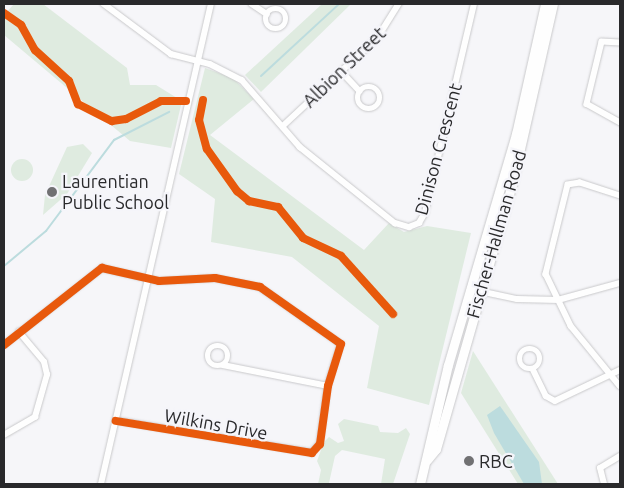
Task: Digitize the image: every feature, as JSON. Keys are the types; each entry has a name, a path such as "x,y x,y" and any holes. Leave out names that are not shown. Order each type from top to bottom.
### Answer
{"main road":[{"name":"Fischer-Hallman Road","path":"420,484 427,460 427,445 470,289 516,134 545,4"},
{"name":"Fischer-Hallman Road","path":"427,460 436,449 512,184 552,4"}],"street":[{"name":"Dinison Crescent","path":"104,4 171,54 198,61 242,80 319,163 395,223 409,227 419,223 474,4"},
{"path":"101,484 211,4"},
{"path":"252,4 267,14"},
{"name":"Albion Street","path":"283,126 342,72 385,29 399,4"},
{"path":"620,43 602,42 586,104 620,122"},
{"path":"342,72 360,90 360,106 367,110 378,106 377,90 360,90"},
{"path":"620,196 575,182 564,189 546,274 571,326 620,386"},
{"path":"4,345 93,271 114,270 170,283 214,278 275,294 341,344 328,386 223,365"},
{"path":"470,289 517,299 558,300 620,283"},
{"path":"4,435 35,417 47,375 44,362 20,332"},
{"path":"532,369 546,396 555,401 620,370"},
{"name":"Wilkins Drive","path":"116,420 312,454 320,444 328,386"},
{"path":"604,484 600,468 620,456"}],"shaded area":[{"path":"14,4 43,4 127,68 130,85 156,85 182,101 171,148 130,141 4,35 4,15"},
{"path":"322,4 351,4 261,92 245,75"},
{"path":"205,68 233,78 254,99 210,135 364,250 389,223 404,232 427,226 471,233 429,405 367,388 379,326 292,257 211,242 215,199 179,174"},
{"path":"83,144 92,153 67,194 43,215 45,195 67,147"},
{"path":"22,159 30,162 33,170 30,178 22,181 14,178 11,170 14,162"},
{"path":"473,351 558,484 518,484 461,393"},
{"path":"344,419 378,426 380,432 398,433 406,428 410,434 393,484 381,484 385,459 342,450 335,456 329,483 318,484 321,470 317,461 324,442 329,437 338,443 344,441 338,424"}],"water":[{"path":"500,406 539,462 542,484 524,484 494,433 487,415"}],"waterway":[{"path":"261,76 339,4"},
{"path":"4,266 46,231 114,140 169,112"}],"cycle path":[{"path":"4,13 21,25 35,50 69,81 78,104 112,121 126,119 161,101 186,101"},
{"path":"203,100 199,120 207,149 237,191 249,201 278,207 303,238 341,256 393,314"},
{"path":"4,345 102,268 159,281 215,278 260,287 341,344 328,386 320,444 312,453 116,421"}],"place":[{"name":"Laurentian Public School","path":"52,192"},
{"name":"RBC","path":"469,461"}]}
